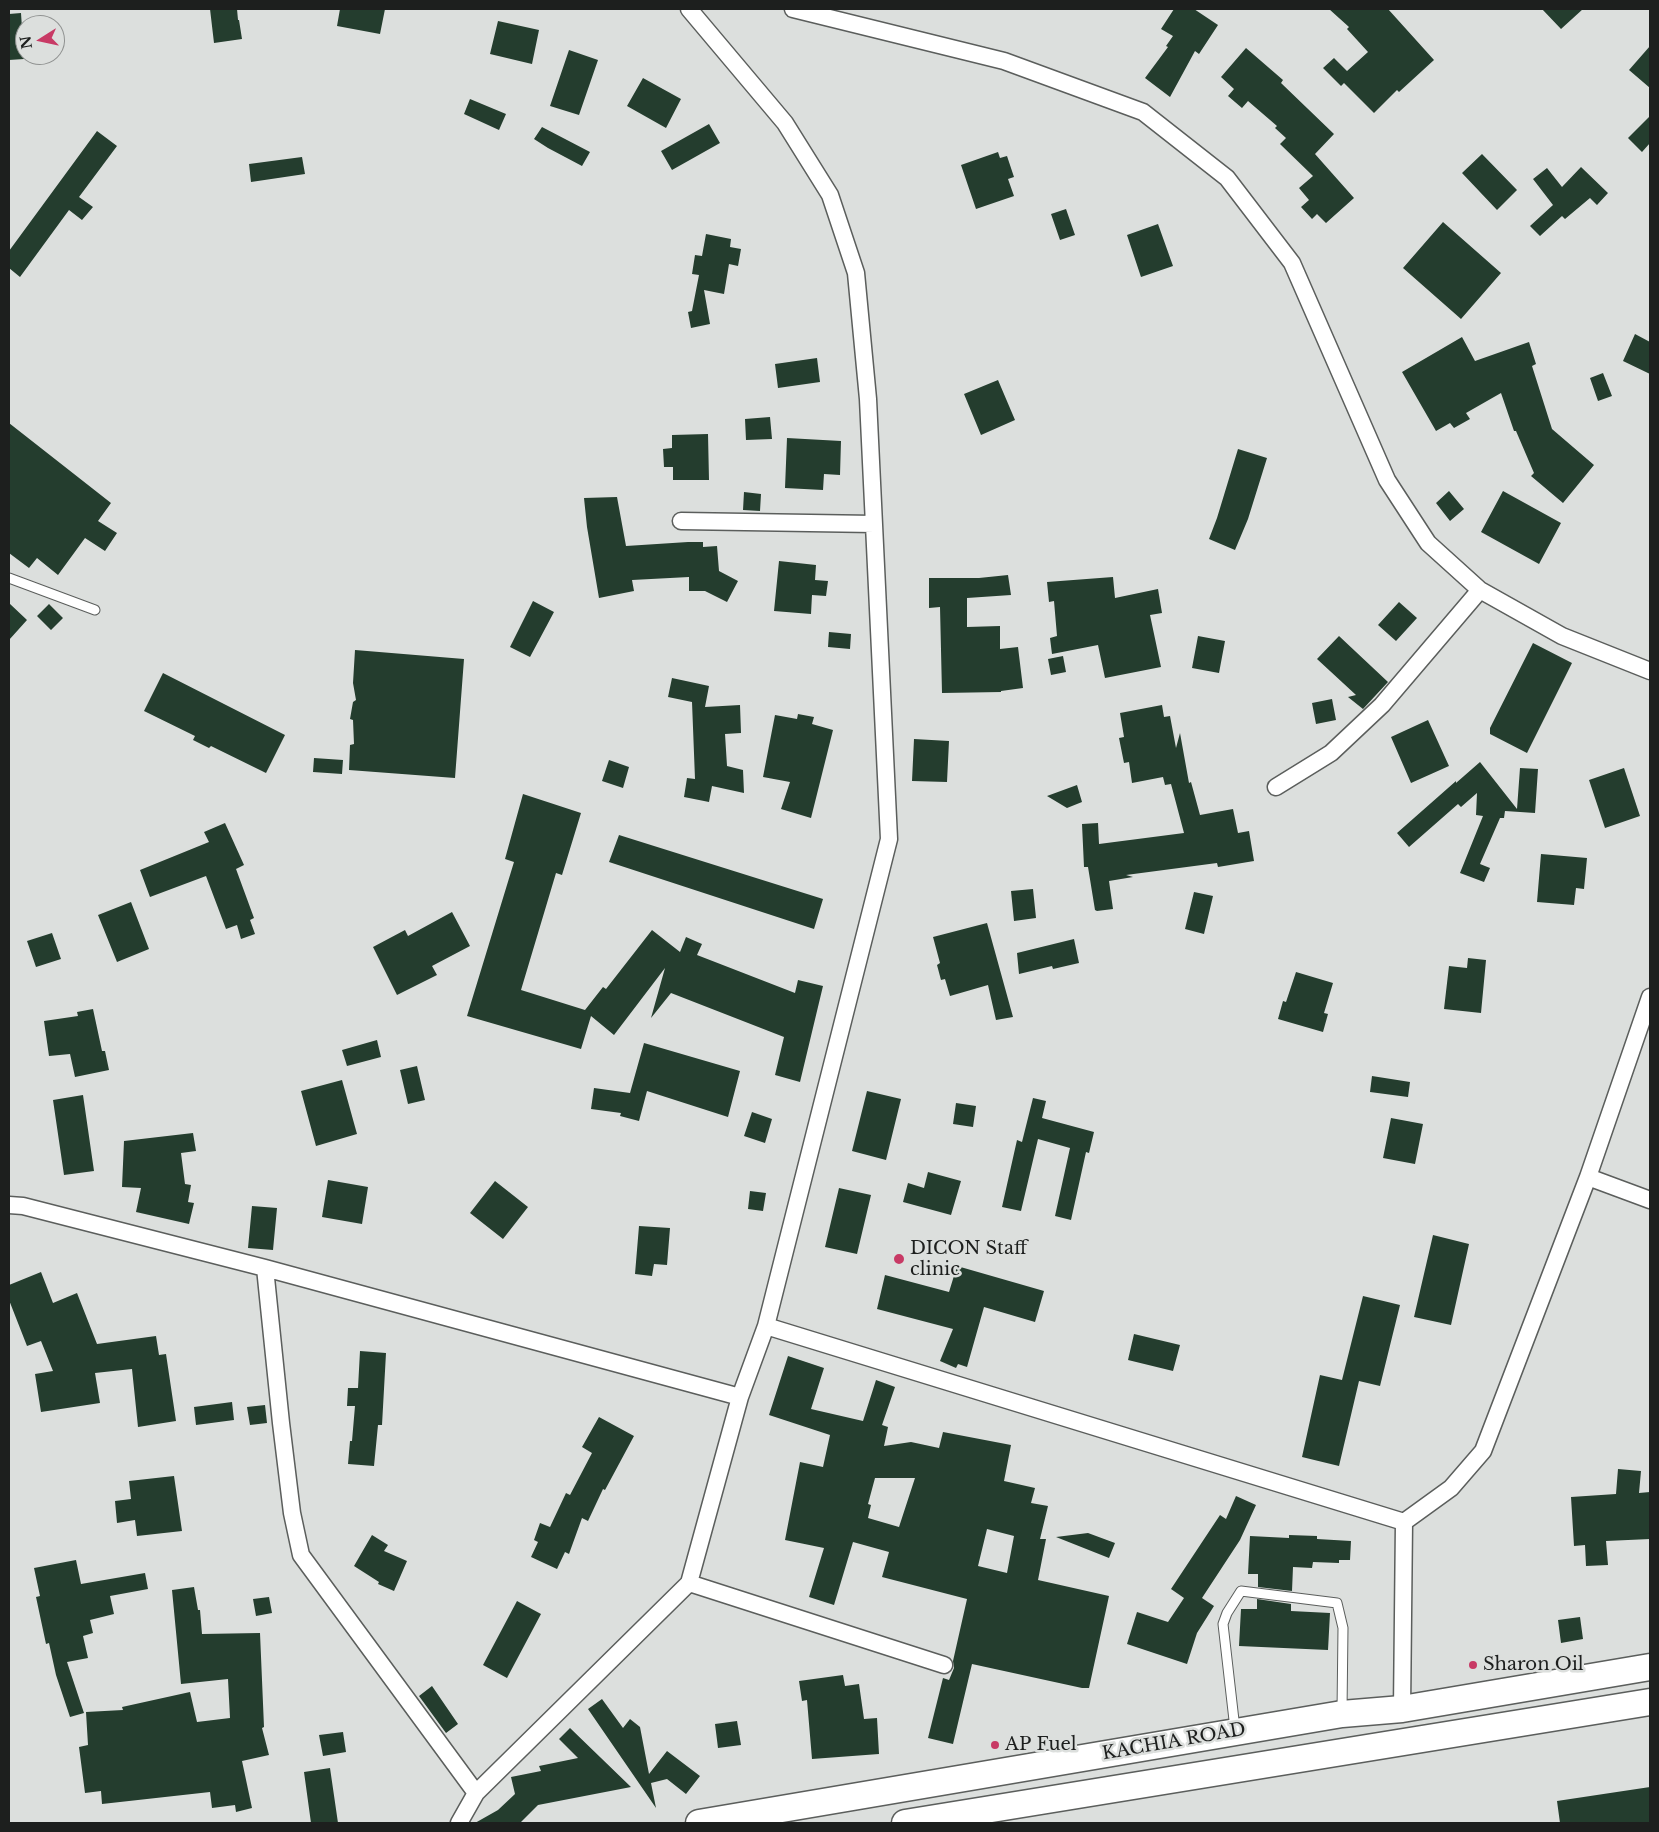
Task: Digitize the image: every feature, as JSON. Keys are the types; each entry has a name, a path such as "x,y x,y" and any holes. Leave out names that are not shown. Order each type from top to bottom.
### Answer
{"main road":[{"name":"KACHIA ROAD","path":"699,1823 1236,1731 1342,1714 1402,1709 1650,1667"},
{"name":"KACHIA ROAD","path":"905,1823 1650,1702"}],"street":[{"path":"459,1823 476,1793 689,1583 740,1397 766,1326 889,839 868,399 856,274 830,195 785,123 689,9"},
{"path":"793,9 1004,62 1144,112 1226,178 1292,263 1387,480 1428,543 1480,590 1562,636 1650,671"},
{"path":"681,521 874,524"},
{"path":"1276,787 1331,753 1382,705 1480,590"},
{"path":"1404,1522 1451,1488 1483,1451 1588,1178 1650,997"},
{"path":"1588,1178 1650,1200"},
{"path":"9,1205 23,1206 265,1268 740,1397"},
{"path":"265,1268 289,1486 301,1555 476,1793"},
{"path":"766,1326 1404,1522"},
{"path":"1402,1709 1404,1522"},
{"path":"689,1583 944,1665"}],"lane":[{"path":"9,578 95,610"},
{"path":"1236,1731 1223,1624 1240,1590 1336,1602 1342,1628 1342,1714"}],"building":[{"path":"210,9 237,9 242,39 214,43"},
{"path":"340,9 385,9 380,34 337,26"},
{"path":"1174,9 1194,9 1218,25 1199,54 1195,51 1170,97 1145,78 1168,47 1166,46 1173,36 1161,29"},
{"path":"1329,9 1388,9 1434,60 1399,92 1397,90 1374,113 1344,83 1341,86 1323,68 1334,58 1347,71 1368,52 1347,29 1349,27"},
{"path":"1542,9 1583,9 1561,29"},
{"path":"21,13 21,15 15,15 15,60 9,60 9,14"},
{"path":"498,21 539,30 532,64 490,54"},
{"path":"1650,46 1650,88 1629,70"},
{"path":"1246,48 1283,80 1281,83 1334,134 1315,154 1354,198 1326,223 1317,214 1312,219 1301,207 1309,200 1299,188 1313,176 1280,144 1286,138 1275,128 1277,126 1248,101 1242,108 1228,96 1234,89 1221,77"},
{"path":"569,50 598,60 579,115 550,106"},
{"path":"643,78 681,99 666,128 627,106"},
{"path":"470,99 506,114 499,130 464,114"},
{"path":"1650,116 1650,143 1642,152 1628,138"},
{"path":"709,124 720,143 672,170 661,151"},
{"path":"542,127 590,152 582,166 534,139"},
{"path":"97,131 117,146 79,197 93,207 82,220 69,210 20,277 9,268 9,251"},
{"path":"998,152 1000,158 1007,156 1014,177 1008,179 1014,196 976,209 961,165"},
{"path":"1482,154 1517,190 1497,210 1462,173"},
{"path":"302,157 305,174 251,182 249,164"},
{"path":"1581,167 1608,193 1597,205 1590,198 1565,219 1562,216 1540,236 1530,226 1553,205 1533,179 1547,168 1562,187"},
{"path":"1066,209 1075,235 1060,240 1051,214"},
{"path":"1443,222 1501,273 1461,319 1403,268"},
{"path":"1158,224 1173,266 1141,277 1127,235"},
{"path":"706,234 731,239 730,247 741,249 738,266 729,264 724,294 704,290 710,324 691,328 688,312 692,311 699,275 692,274 695,255 702,256"},
{"path":"1635,334 1650,342 1650,374 1623,361"},
{"path":"1462,337 1475,361 1529,342 1536,364 1532,366 1552,429 1594,465 1563,503 1531,476 1534,473 1516,431 1514,431 1501,393 1466,413 1470,419 1454,428 1450,423 1436,431 1402,372"},
{"path":"817,358 820,382 778,388 775,364"},
{"path":"1603,373 1612,396 1598,401 1590,378"},
{"path":"998,380 1015,420 981,435 964,394"},
{"path":"770,417 772,439 746,440 745,419"},
{"path":"9,423 111,503 98,521 117,533 105,551 85,538 58,575 37,558 29,568 9,553"},
{"path":"708,434 709,480 673,480 673,467 664,467 663,449 672,448 672,435"},
{"path":"787,438 841,441 840,475 824,474 823,490 785,488"},
{"path":"1238,449 1267,458 1248,519 1235,550 1209,539"},
{"path":"1449,491 1464,509 1450,521 1436,503"},
{"path":"1503,491 1561,523 1539,564 1481,532"},
{"path":"744,492 761,494 760,511 743,510"},
{"path":"617,497 626,546 703,542 703,547 717,546 719,571 738,581 727,602 705,591 689,591 689,577 632,580 634,591 599,598 584,498"},
{"path":"779,561 816,565 815,580 828,581 826,596 812,595 811,614 774,611"},
{"path":"1008,575 1011,595 967,598 967,627 1000,626 1000,649 1018,647 1023,688 1001,692 942,693 940,607 929,608 929,578 979,578"},
{"path":"1113,577 1115,598 1158,589 1162,613 1150,615 1161,667 1105,678 1098,645 1052,654 1050,638 1057,636 1054,601 1049,602 1047,582"},
{"path":"533,601 554,612 530,657 510,647"},
{"path":"1399,602 1417,618 1396,641 1378,625"},
{"path":"9,603 27,620 9,640"},
{"path":"49,604 63,618 51,630 37,616"},
{"path":"829,632 851,634 850,649 828,647"},
{"path":"1198,636 1225,641 1219,673 1192,668"},
{"path":"1339,636 1388,682 1363,709 1348,697 1356,695 1317,659"},
{"path":"1533,643 1572,663 1527,753 1490,734 1490,728"},
{"path":"355,650 464,659 455,778 349,770 350,745 354,744 353,720 350,719 353,702 356,700 353,683"},
{"path":"1063,656 1066,672 1051,675 1048,659"},
{"path":"163,673 285,735 266,773 211,746 209,748 193,740 195,736 144,711"},
{"path":"672,678 709,686 705,707 740,705 741,733 725,734 727,766 743,770 744,793 712,786 709,802 684,797 687,778 695,779 692,702 668,697"},
{"path":"1332,699 1336,720 1316,724 1312,703"},
{"path":"1162,705 1164,717 1170,716 1176,748 1180,733 1189,783 1191,782 1200,815 1233,809 1238,833 1249,831 1254,861 1218,867 1217,863 1126,875 1133,877 1109,881 1113,909 1097,911 1095,910 1088,867 1084,867 1082,824 1098,823 1099,844 1184,833 1171,784 1165,785 1163,777 1132,783 1129,762 1124,763 1119,738 1124,737 1120,713"},
{"path":"798,714 814,717 812,724 833,730 811,818 781,809 790,782 763,777 775,715 797,719"},
{"path":"1428,720 1449,766 1411,783 1391,737"},
{"path":"914,739 949,741 947,782 912,781"},
{"path":"314,758 343,760 342,774 313,772"},
{"path":"609,760 629,767 623,788 602,781"},
{"path":"1480,762 1517,809 1520,768 1538,769 1535,813 1505,811 1504,818 1500,818 1480,864 1490,868 1484,882 1460,873 1483,816 1476,815 1477,793 1461,807 1458,804 1409,847 1397,833"},
{"path":"1624,768 1640,816 1605,828 1589,780"},
{"path":"1077,785 1082,802 1067,808 1047,796"},
{"path":"523,794 581,813 562,875 556,873 521,990 585,1010 603,987 606,989 652,930 680,952 686,937 702,944 697,955 795,993 798,980 823,986 800,1082 775,1075 784,1037 671,993 651,1018 665,968 614,1035 591,1016 581,1049 467,1016 514,862 505,859"},
{"path":"225,823 244,865 236,869 254,918 250,920 255,934 241,939 237,925 226,929 206,876 150,897 140,870 209,842 204,832"},
{"path":"619,835 823,899 814,929 609,862"},
{"path":"1541,854 1587,858 1584,889 1576,888 1574,905 1537,902"},
{"path":"1033,889 1036,918 1014,921 1011,891"},
{"path":"1194,892 1213,896 1204,934 1185,929"},
{"path":"131,902 149,949 117,962 98,915"},
{"path":"452,912 470,946 432,966 437,975 397,995 373,947 405,930 408,936"},
{"path":"987,923 1013,1017 996,1020 988,985 950,996 945,979 941,980 937,965 940,963 933,937"},
{"path":"52,933 61,959 36,967 27,941"},
{"path":"1074,939 1079,963 1053,969 1052,966 1019,974 1017,953"},
{"path":"1468,958 1486,960 1481,1013 1444,1009 1449,966 1467,968"},
{"path":"1296,972 1333,983 1324,1013 1328,1014 1323,1032 1278,1019 1283,1001 1286,1002"},
{"path":"93,1009 102,1051 105,1051 109,1070 75,1077 70,1054 49,1056 44,1021 78,1016 77,1012"},
{"path":"377,1040 381,1057 347,1066 342,1050"},
{"path":"644,1043 740,1071 728,1117 647,1091 639,1121 620,1116 621,1113 591,1109 594,1088 630,1093"},
{"path":"417,1066 425,1100 408,1104 400,1070"},
{"path":"1372,1076 1410,1082 1408,1097 1370,1092"},
{"path":"342,1080 357,1134 316,1146 301,1091"},
{"path":"867,1091 901,1099 886,1160 852,1151"},
{"path":"83,1095 94,1171 64,1175 53,1100"},
{"path":"1033,1098 1046,1101 1042,1118 1094,1132 1089,1153 1086,1152 1071,1220 1055,1216 1070,1148 1038,1139 1021,1211 1002,1207 1017,1140 1022,1142"},
{"path":"956,1103 976,1106 973,1127 953,1124"},
{"path":"752,1112 772,1119 765,1143 744,1136"},
{"path":"1391,1118 1423,1124 1415,1164 1383,1158"},
{"path":"193,1133 196,1151 181,1153 185,1184 191,1185 188,1202 194,1203 189,1224 136,1212 141,1188 122,1187 124,1141"},
{"path":"928,1172 961,1181 951,1215 903,1202 908,1183 924,1188"},
{"path":"328,1180 368,1187 362,1224 322,1217"},
{"path":"495,1181 528,1207 503,1239 470,1213"},
{"path":"839,1188 871,1195 857,1254 825,1247"},
{"path":"750,1191 766,1193 763,1211 748,1209"},
{"path":"252,1206 277,1208 273,1250 248,1248"},
{"path":"639,1226 670,1228 667,1265 654,1264 652,1276 635,1274"},
{"path":"1433,1235 1469,1244 1451,1325 1414,1317"},
{"path":"957,1266 1044,1291 1035,1322 984,1307 967,1367 958,1364 956,1368 940,1361 953,1329 877,1309 885,1275 949,1292"},
{"path":"41,1272 53,1303 77,1293 97,1344 156,1336 159,1355 166,1354 176,1421 138,1427 132,1369 95,1373 100,1403 41,1412 35,1374 53,1371 41,1341 27,1346 9,1300 9,1285"},
{"path":"1363,1296 1400,1305 1380,1386 1359,1381 1339,1466 1302,1457 1320,1375 1342,1380"},
{"path":"1134,1334 1180,1345 1173,1371 1128,1360"},
{"path":"360,1351 386,1353 382,1425 378,1425 374,1466 348,1464 355,1406 347,1406 348,1388 358,1388"},
{"path":"788,1356 824,1368 811,1409 863,1421 876,1380 895,1387 882,1425 888,1427 884,1446 911,1442 939,1448 943,1432 1011,1445 1004,1481 1035,1488 1031,1503 1048,1506 1040,1539 1046,1539 1038,1580 1109,1596 1089,1688 972,1664 953,1744 928,1738 943,1678 949,1680 954,1668 953,1661 967,1599 882,1577 889,1552 853,1542 834,1605 809,1597 824,1548 785,1540 800,1462 823,1467 830,1435 769,1415","holes":["875,1478 915,1478 899,1527 868,1518 871,1505 868,1504","987,1529 1014,1536 1007,1573 978,1566"]},
{"path":"232,1402 234,1420 196,1425 194,1407"},
{"path":"265,1405 267,1423 250,1425 247,1407"},
{"path":"599,1417 634,1436 605,1490 603,1489 588,1521 582,1518 569,1554 565,1552 557,1569 531,1557 538,1542 534,1540 540,1523 550,1527 566,1493 570,1495 592,1453 582,1447"},
{"path":"1618,1469 1641,1471 1639,1493 1650,1492 1650,1539 1606,1541 1608,1565 1586,1566 1585,1545 1574,1546 1571,1497 1616,1494"},
{"path":"174,1476 182,1531 137,1536 135,1520 117,1523 115,1501 131,1499 129,1481"},
{"path":"1236,1496 1256,1505 1240,1540 1202,1598 1214,1606 1197,1633 1187,1664 1127,1644 1137,1612 1168,1622 1184,1598 1171,1589 1220,1515 1226,1519"},
{"path":"1088,1533 1115,1543 1109,1558 1056,1537"},
{"path":"372,1535 388,1545 384,1551 407,1561 394,1591 378,1584 379,1582 354,1566"},
{"path":"1289,1535 1317,1536 1317,1539 1351,1541 1350,1560 1339,1560 1339,1563 1313,1562 1312,1568 1293,1567 1292,1591 1258,1587 1258,1574 1248,1574 1250,1536 1289,1538"},
{"path":"76,1560 81,1584 145,1573 148,1589 110,1596 114,1614 90,1620 93,1633 83,1636 88,1658 67,1662 84,1713 70,1717 56,1675 49,1643 46,1644 36,1597 40,1596 34,1568"},
{"path":"194,1587 198,1610 200,1610 202,1634 260,1633 264,1727 262,1728 269,1755 242,1761 252,1808 236,1812 235,1805 212,1808 210,1792 102,1804 101,1791 85,1793 79,1747 88,1745 86,1712 123,1710 122,1707 190,1692 197,1722 230,1718 228,1679 181,1684 172,1590"},
{"path":"269,1597 272,1613 256,1616 253,1599"},
{"path":"1257,1599 1291,1604 1291,1611 1330,1613 1328,1650 1239,1646 1241,1609 1257,1609"},
{"path":"517,1601 541,1614 507,1678 483,1665"},
{"path":"1580,1617 1583,1639 1561,1643 1558,1620"},
{"path":"843,1675 845,1686 859,1684 864,1719 877,1718 879,1754 812,1759 807,1700 802,1701 799,1681"},
{"path":"432,1686 458,1724 446,1733 419,1696"},
{"path":"602,1699 623,1728 630,1719 640,1727 649,1774 667,1751 700,1776 686,1794 667,1779 651,1783 656,1808 588,1709"},
{"path":"737,1721 741,1745 718,1748 715,1724"},
{"path":"570,1728 631,1787 538,1805 520,1823 475,1823 498,1810 515,1794 511,1777 541,1771 539,1766 578,1758 559,1739"},
{"path":"343,1732 346,1752 323,1756 319,1735"},
{"path":"330,1768 338,1823 311,1823 304,1772"},
{"path":"1650,1787 1650,1823 1560,1823 1557,1801"}],"place":[{"name":"DICON Staff clinic","path":"899,1259"},
{"name":"Sharon Oil","path":"1473,1665"},
{"name":"AP Fuel","path":"995,1745"}]}
